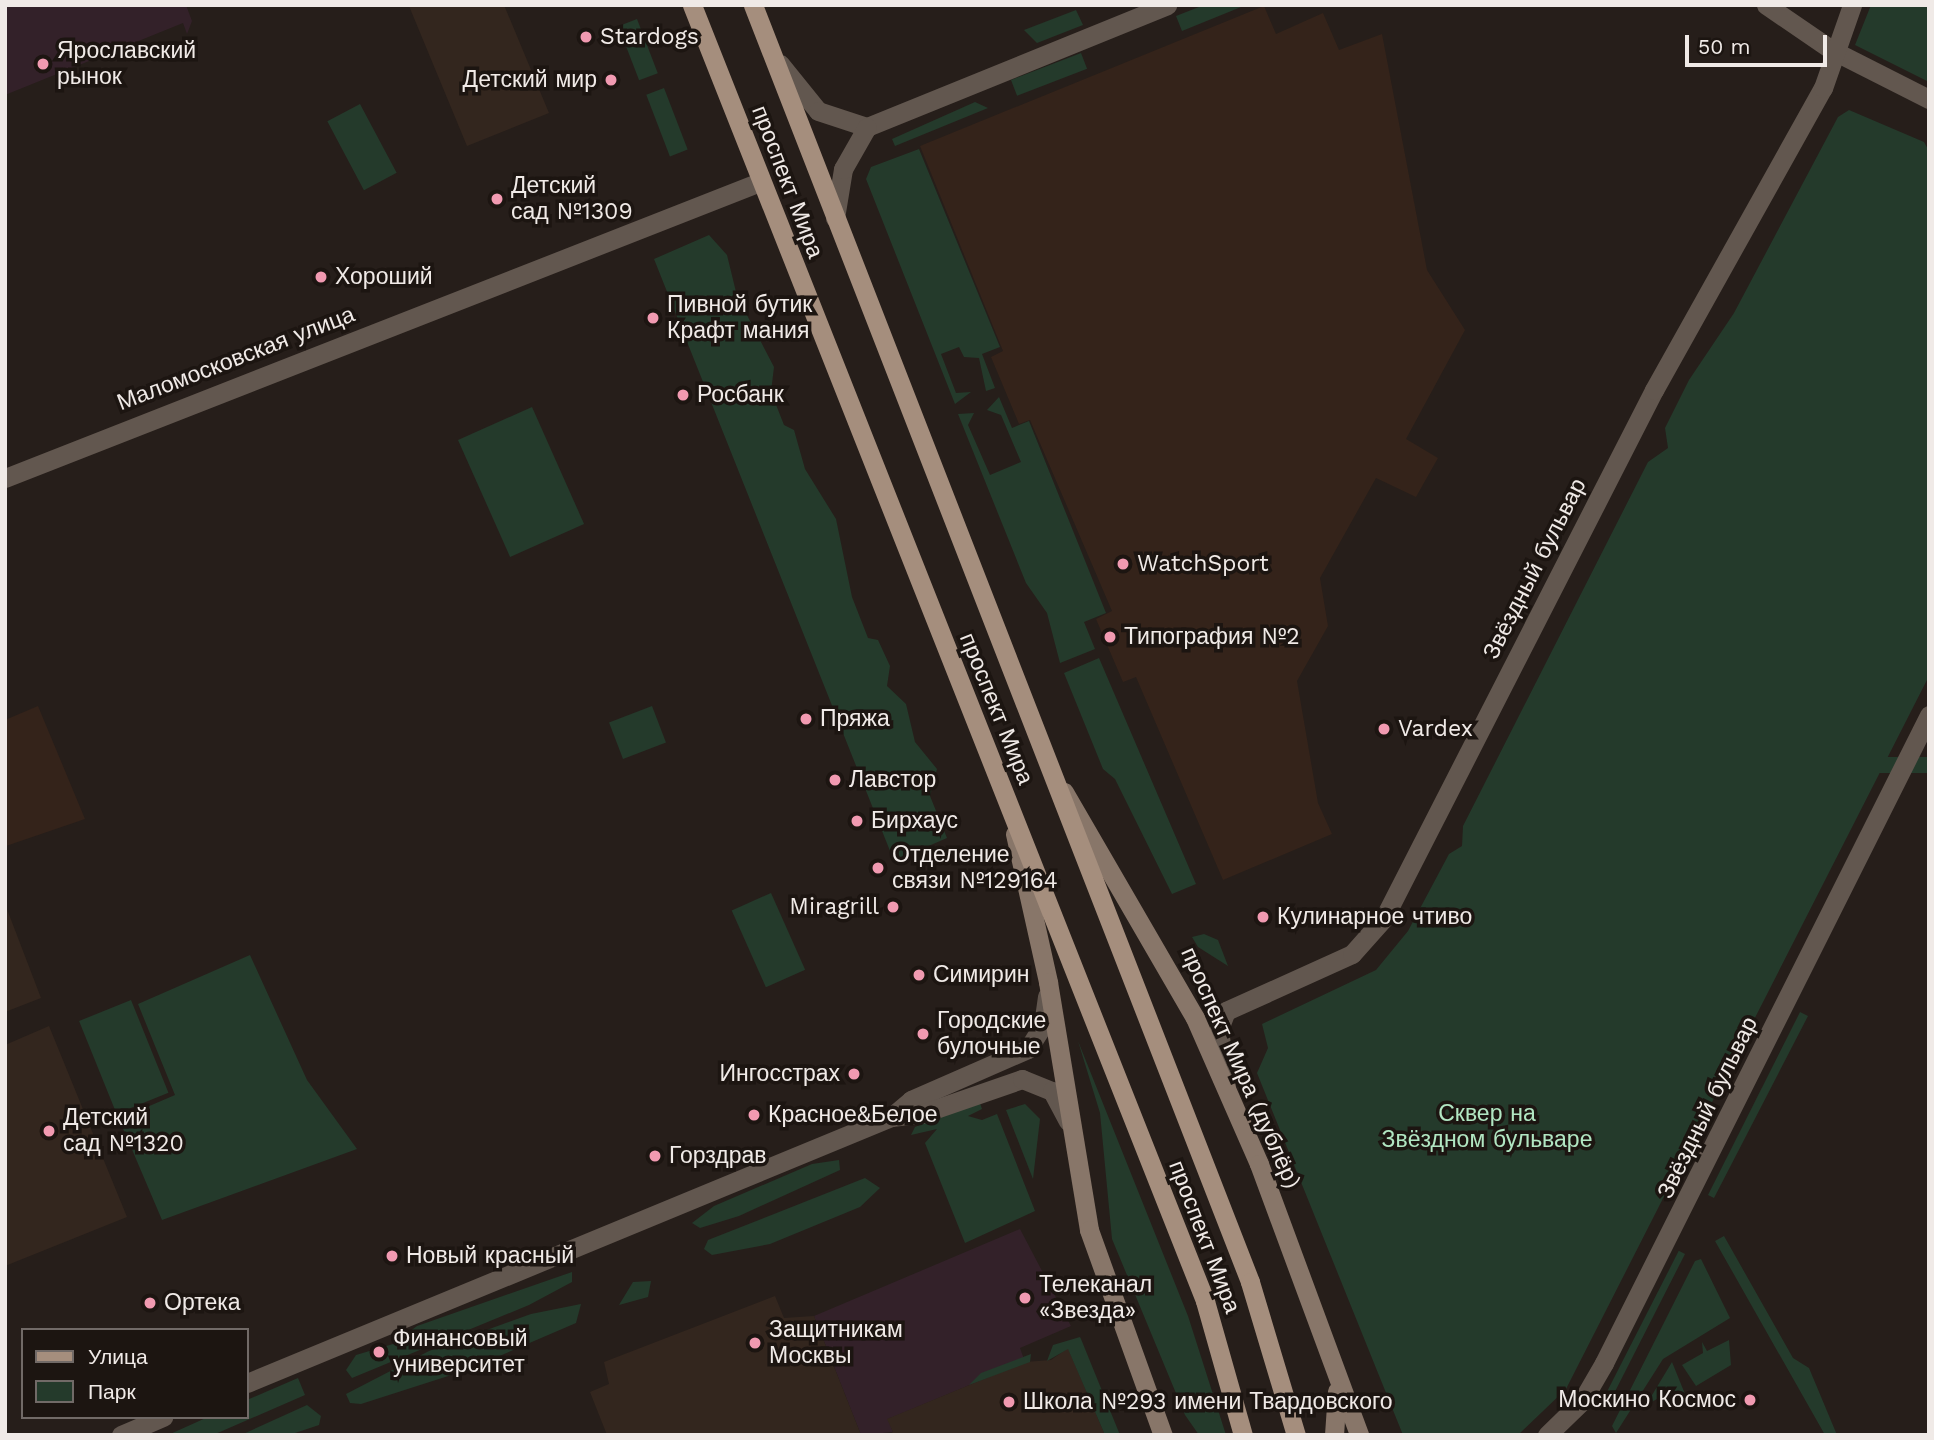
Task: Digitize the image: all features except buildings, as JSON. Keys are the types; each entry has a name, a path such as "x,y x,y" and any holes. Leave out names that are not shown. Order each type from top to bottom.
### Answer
{"main road":[{"name":"проспект Мира","path":"692,5 1205,1301 1243,1435"},
{"name":"проспект Мира","path":"752,5 1056,778 1250,1282 1296,1435"},
{"name":"проспект Мира (дублёр)","path":"1056,778 1156,941 1226,1089 1359,1434"},
{"path":"1012,816 1048,982 1089,1230 1163,1434"},
{"path":"1334,1435 1336,1378"}],"street":[{"path":"835,218 843,169 867,127 1167,5"},
{"path":"1766,5 1832,50 1929,99"},
{"name":"Звёздный бульвар","path":"1226,1089 1219,1030 1226,1011 1352,954 1384,918 1654,390 1823,88 1832,50 1852,5"},
{"path":"769,47 818,110 867,127"},
{"name":"Маломосковская улица","path":"5,478 760,182"},
{"name":"Звёздный бульвар","path":"1547,1435 1582,1401 1604,1363 1929,715"},
{"path":"891,1117 911,1100 1028,1049 1043,1025 1048,982"},
{"path":"248,1382 891,1117 921,1114 1022,1079 1055,1095 1074,1136"},
{"path":"121,1435 158,1419"}],"shaded area":[{"name":"Ярославский рынок","path":"5,5 186,5 192,21 187,34 183,23 5,95"},
{"path":"504,5 549,113 467,146 409,6"},
{"path":"1264,6 1276,34 1323,13 1339,50 1382,34 1427,270 1465,330 1406,439 1438,458 1416,497 1376,478 1320,578 1328,626 1297,681 1318,803 1332,834 1223,880 1136,677 1123,682 1096,619 1112,611 1030,420 1019,424 991,357 1003,351 920,146"},
{"path":"38,706 85,819 6,846 5,720"},
{"path":"5,904 41,998 5,1012"},
{"name":"Детский сад №1320","path":"49,1026 127,1217 5,1266 5,1045"},
{"path":"1020,1229 1071,1326 1020,1348 1025,1362 888,1419 893,1432 861,1435 814,1316"},
{"path":"775,1296 784,1318 814,1316 861,1435 607,1435 590,1392 609,1384 604,1362"},
{"name":"Школа №293 имени Твардовского","path":"1068,1348 1105,1435 887,1435 893,1432 887,1419 1025,1362 1051,1360"}],"green space":[{"path":"1204,5 1246,5 1182,31 1176,16"},
{"path":"1871,5 1929,5 1929,82 1855,45"},
{"path":"1076,10 1083,25 1037,43 1024,30"},
{"path":"637,19 658,73 639,80 618,26"},
{"path":"1081,53 1087,69 1017,96 1011,80"},
{"path":"664,88 688,150 670,156 646,95"},
{"path":"975,102 988,108 895,146 892,139"},
{"path":"360,104 397,173 364,190 327,121"},
{"name":"Сквер на Звёздном бульваре","path":"1849,110 1924,142 1929,151 1929,676 1566,1389 1518,1435 1403,1435 1257,1073 1268,1048 1262,1024 1376,970 1408,931 1449,854 1462,846 1463,826 1648,462 1668,448 1665,428 1689,380 1734,313 1838,117"},
{"path":"919,149 1000,347 982,354 995,388 986,391 979,358 964,357 959,347 941,354 956,393 971,392 955,404 866,179 871,167"},
{"path":"709,235 727,255 737,296 774,367 771,392 784,425 794,430 805,469 836,519 852,597 868,638 878,640 890,666 887,686 906,704 915,742 937,769 930,796 947,838 894,861 654,259"},
{"path":"999,397 1012,428 1029,421 1106,613 1084,622 1095,649 1060,663 1047,613 1026,583 958,414 974,413 968,425 990,475 1021,462 1001,415 987,410"},
{"path":"532,407 584,524 510,557 458,440"},
{"path":"1099,658 1196,884 1172,894 1115,779 1103,769 1064,673"},
{"path":"652,706 666,742 623,759 609,722"},
{"path":"1677,757 1929,757 1929,773 1677,773"},
{"path":"771,893 805,970 766,987 732,910"},
{"path":"1204,934 1218,940 1228,966 1198,947 1192,937"},
{"path":"250,955 307,1080 357,1149 162,1220 119,1119 175,1095 138,1004"},
{"path":"131,1000 168,1093 117,1114 79,1021"},
{"path":"1800,1012 1808,1016 1714,1198 1708,1195"},
{"path":"1078,1041 1188,1316 1226,1435 1199,1435 1185,1415 1112,1239 1100,1113"},
{"path":"979,1100 982,1109 968,1116 982,1120 997,1114 1035,1211 965,1243 925,1143 937,1129 911,1135 915,1127"},
{"path":"1025,1104 1040,1119 1033,1179 1006,1110"},
{"path":"839,1160 840,1170 739,1216 700,1228 692,1223 714,1206 812,1164"},
{"path":"865,1178 880,1188 860,1207 770,1244 712,1255 704,1249 708,1240"},
{"path":"1724,1236 1793,1358 1809,1368 1837,1435 1825,1435 1715,1241"},
{"path":"1679,1251 1685,1254 1614,1394 1607,1391"},
{"path":"1701,1259 1730,1318 1663,1359 1616,1433 1612,1426 1695,1261"},
{"path":"572,1272 572,1282 529,1305 352,1378 346,1370 356,1355 393,1344 417,1326"},
{"path":"651,1281 648,1297 619,1305 633,1282"},
{"path":"581,1304 576,1323 467,1370 361,1404 350,1403 346,1394 429,1351 531,1314"},
{"path":"1080,1337 1120,1435 1105,1435 1068,1349 1047,1361 1053,1345"},
{"path":"1729,1340 1731,1365 1696,1386 1682,1365 1703,1353 1702,1342 1707,1351"},
{"path":"1031,1354 1030,1362 969,1385 981,1373"},
{"path":"1672,1362 1685,1394 1662,1408 1657,1399 1646,1405"},
{"path":"298,1378 305,1395 213,1435 168,1435 204,1419 248,1419 248,1400"},
{"path":"307,1405 321,1416 319,1425 289,1435 241,1435"}],"place":[{"name":"Stardogs","path":"586,37"},
{"name":"Ярославский рынок","path":"43,64"},
{"name":"Детский мир","path":"611,80"},
{"name":"Детский сад №1309","path":"497,199"},
{"name":"Хороший","path":"321,277"},
{"name":"Пивной бутик Крафт мания","path":"653,318"},
{"name":"Росбанк","path":"683,395"},
{"name":"WatchSport","path":"1123,564"},
{"name":"Типография №2","path":"1110,637"},
{"name":"Пряжа","path":"806,719"},
{"name":"Vardex","path":"1384,729"},
{"name":"Лавстор","path":"835,780"},
{"name":"Бирхаус","path":"857,821"},
{"name":"Отделение связи №129164","path":"878,868"},
{"name":"Miragrill","path":"893,907"},
{"name":"Кулинарное чтиво","path":"1263,917"},
{"name":"Симирин","path":"919,975"},
{"name":"Городские булочные","path":"923,1034"},
{"name":"Ингосстрах","path":"854,1074"},
{"name":"Красное&Белое","path":"754,1115"},
{"name":"Детский сад №1320","path":"49,1131"},
{"name":"Горздрав","path":"655,1156"},
{"name":"Новый красный","path":"392,1256"},
{"name":"Телеканал «Звезда»","path":"1025,1298"},
{"name":"Ортека","path":"150,1303"},
{"name":"Защитникам Москвы","path":"755,1343"},
{"name":"Финансовый университет","path":"379,1352"},
{"name":"Москино Космос","path":"1750,1400"},
{"name":"Школа №293 имени Твардовского","path":"1009,1402"}]}
